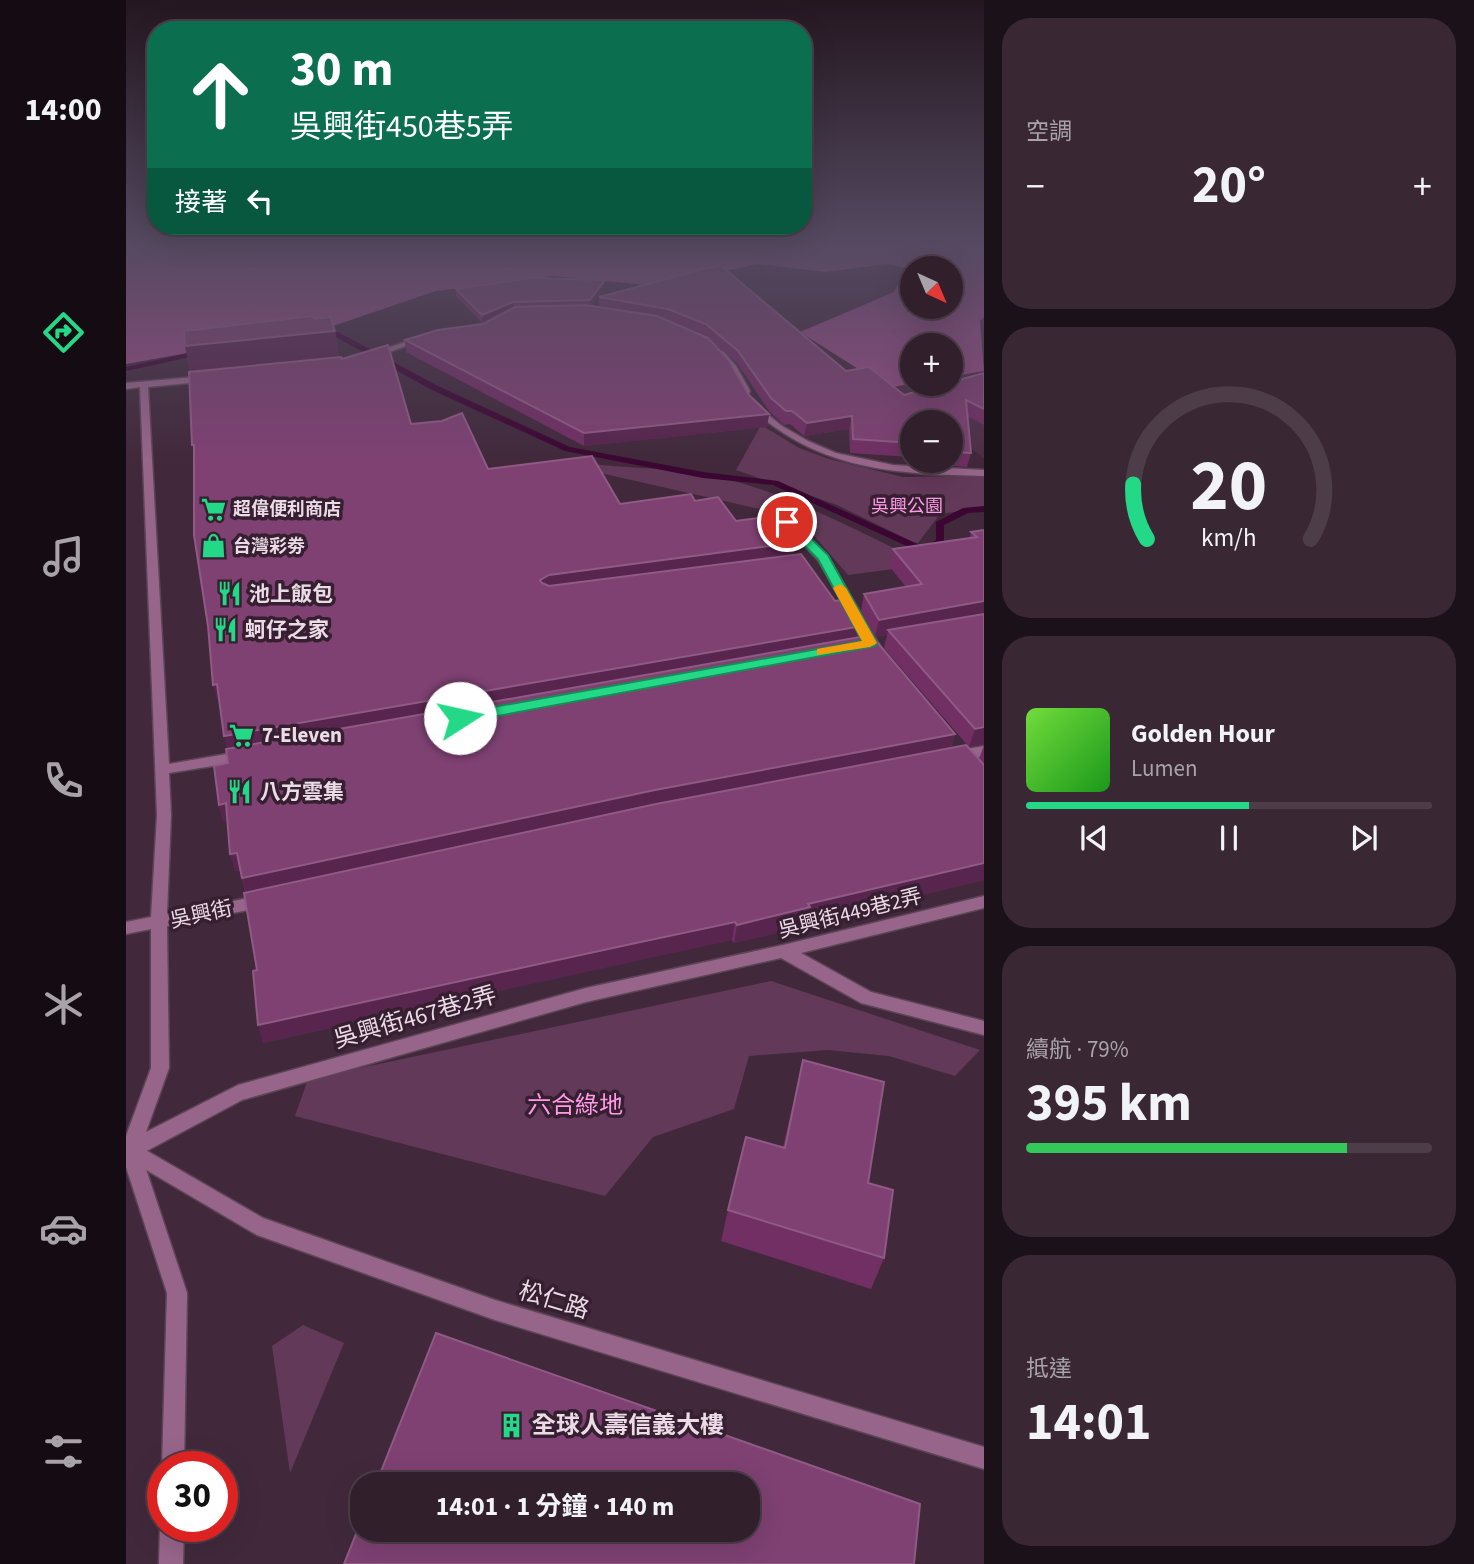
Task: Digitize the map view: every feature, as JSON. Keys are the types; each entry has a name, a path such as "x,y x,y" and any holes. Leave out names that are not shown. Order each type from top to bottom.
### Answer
{"street":[{"path":"361,359 433,336"},
{"path":"711,345 733,368 754,405 766,418 782,431 810,445 841,456 912,472 984,474"},
{"path":"126,386 223,377"},
{"name":"吳興街","path":"128,1149 160,1068 159,923 164,815 144,386"},
{"path":"787,522 823,558 877,642 887,664"},
{"path":"810,559 823,558"},
{"path":"857,646 877,642"},
{"path":"959,749 977,770"},
{"path":"936,760 959,749 984,751"},
{"path":"162,770 257,754"},
{"name":"吳興街","path":"159,923 273,898"},
{"name":"吳興街449巷2弄","path":"726,963 984,902"},
{"path":"126,928 159,923"},
{"path":"783,951 867,998 984,1028"},
{"name":"吳興街467巷2弄","path":"128,1149 238,1093 586,995 726,963"},
{"path":"128,1149 177,1293 173,1451"},
{"name":"松仁路","path":"128,1149 257,1226 495,1310 984,1458"},
{"path":"171,1564 172,1542"}],"shaded area":[{"path":"126,315 365,315 327,328 126,364"},
{"path":"840,315 963,319 963,315 984,315 980,321 984,371 963,375 963,333 900,333 900,386 888,388 800,332"},
{"path":"984,317 984,458 963,443 963,410 928,410 903,396 963,396 963,375 983,371 980,321"},
{"path":"900,386 900,395 888,388"}],"green space":[{"name":"吳興公園","path":"761,425 799,448 829,459 903,477 984,476 984,508 940,514 918,543 913,542 837,505 736,470"},
{"path":"587,463 704,474 756,488 806,507 902,552 901,568 848,575 803,523 791,516 578,468"},
{"name":"六合綠地","path":"771,981 980,1050 955,1076 889,1056 828,1050 749,1056 734,1109 653,1137 605,1196 295,1116 308,1079"},
{"path":"303,1325 344,1343 290,1473 272,1346"}],"building":[{"path":"500,315 657,316 708,338 728,359 749,395 769,414 584,433 405,340 438,330 483,324"},
{"path":"683,315 779,315 846,371 869,367 900,392 900,396 963,396 963,379 984,373 984,409 966,400 971,453 963,453 963,410 900,410 900,442 853,439 852,416 807,423 792,411 786,411 771,398 738,351 706,324"},
{"path":"313,316 314,319 330,317 335,331 185,346 184,331"},
{"path":"388,345 411,424 442,421 462,413 488,469 592,456 620,504 691,494 695,501 718,497 736,521 774,516 793,543 549,575 540,580 542,583 549,586 801,554 835,601 848,599 862,626 224,736 217,684 213,685 208,626 194,535 194,445 189,372 342,359"},
{"path":"984,530 984,601 879,620 864,594 922,584 893,549 977,537 971,532"},
{"path":"984,614 984,727 975,729 888,630"},
{"path":"871,635 955,734 655,790 242,878 237,853 230,854 226,803 219,805 214,766 228,763 226,749"},
{"path":"966,745 984,765 984,863 808,904 810,907 737,925 735,922 258,1025 253,971 257,970 244,893 656,804"},
{"path":"803,1060 884,1082 868,1183 893,1190 884,1258 728,1210 746,1137 785,1148"},
{"name":"全球人壽信義大樓","path":"436,1333 920,1504 914,1564 344,1564 353,1542 760,1542 760,1472 381,1472"}],"waterway":[{"path":"322,334 335,334 435,388 568,449 703,475 775,483 925,551 941,541 939,524 966,510 984,509"},
{"path":"126,369 201,352"}],"slow traffic":[{"path":"822,652 870,643 840,588"}],"place":[{"name":"超偉便利商店","path":"213,509"},
{"name":"台灣彩劵","path":"213,546"},
{"name":"池上飯包","path":"229,594"},
{"name":"蚵仔之家","path":"225,630"},
{"name":"7-Eleven","path":"242,735"},
{"name":"八方雲集","path":"240,792"},
{"name":"全球人壽信義大樓","path":"512,1425"}],"route":[{"path":"460,718 870,643 823,558 787,522"}]}
